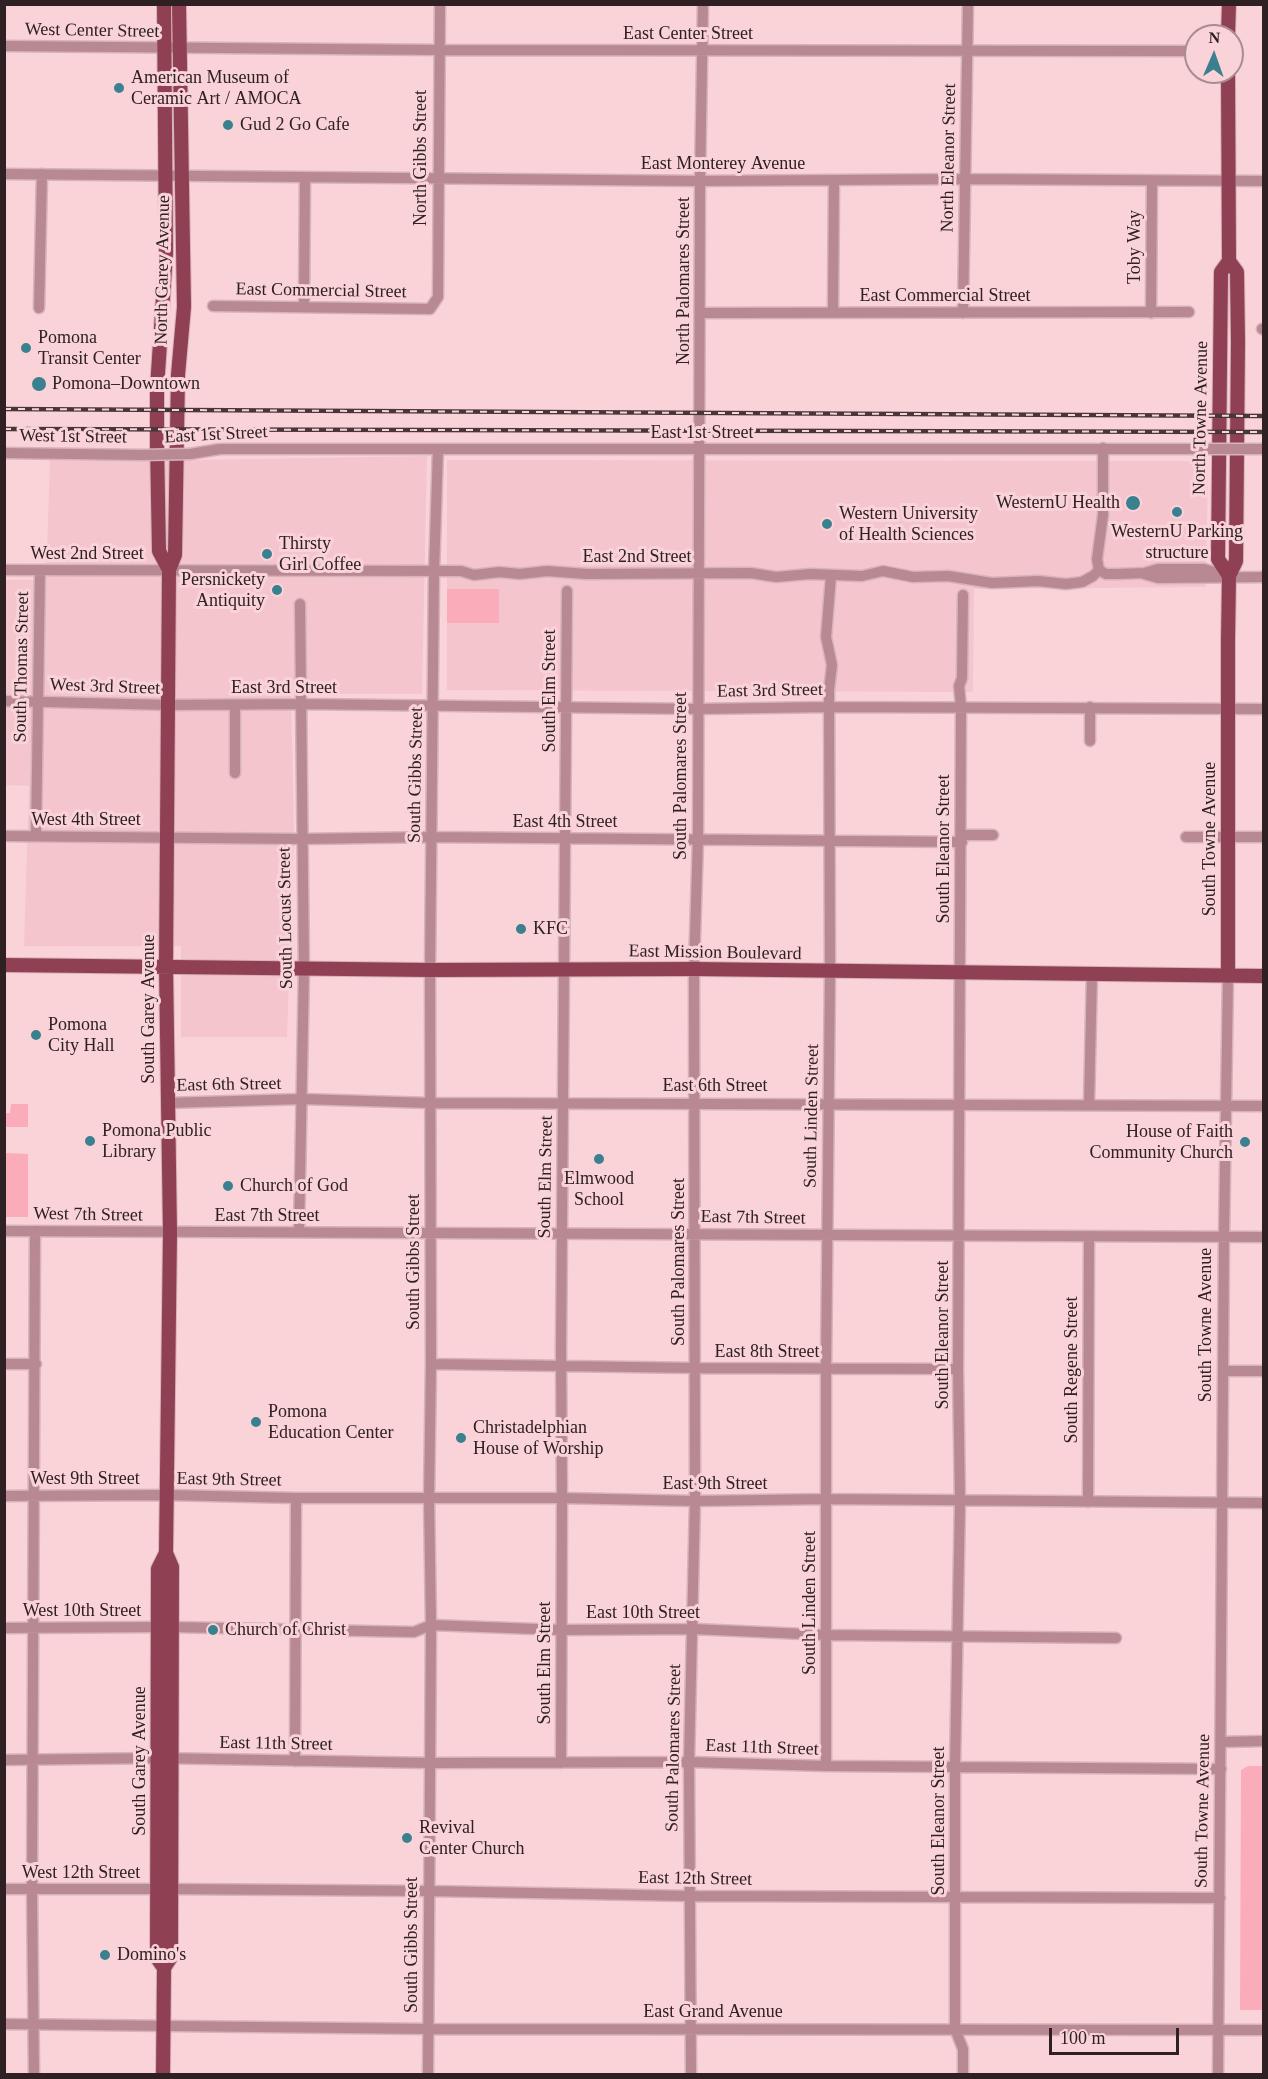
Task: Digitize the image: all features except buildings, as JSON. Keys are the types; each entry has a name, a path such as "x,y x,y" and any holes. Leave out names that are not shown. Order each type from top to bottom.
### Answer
{"main road":[{"name":"North Garey Avenue","path":"158,468 157,388 166,253 164,4"},
{"name":"North Garey Avenue","path":"169,570 175,555 178,375 184,308 179,4"},
{"path":"1228,4 1228,24"},
{"name":"North Towne Avenue","path":"1228,84 1229,261 1237,272 1238,342 1236,561 1229,576"},
{"name":"North Towne Avenue","path":"1229,261 1221,272 1218,536 1218,559 1229,576"},
{"name":"South Garey Avenue","path":"158,468 159,551 169,570 166,966 170,1233 166,1552 172,1567 165,1627 164,1888 157,1958 164,1968 163,2074"},
{"name":"South Towne Avenue","path":"1228,976 1229,576"},
{"name":"East Mission Boulevard","path":"4,965 430,970 694,969 1263,976"}],"street":[{"name":"North Gibbs Street","path":"429,309 438,297 437,179 440,4"},
{"name":"North Palomares Street","path":"699,449 703,4"},
{"name":"North Eleanor Street","path":"963,313 968,4"},
{"name":"West Center Street","path":"4,46 179,48"},
{"name":"East Center Street","path":"179,48 1184,51"},
{"name":"East Monterey Avenue","path":"4,174 834,182 965,179 1263,182"},
{"path":"39,308 42,174"},
{"path":"304,306 305,178"},
{"path":"833,311 834,182"},
{"name":"Toby Way","path":"1151,313 1152,182"},
{"name":"East Commercial Street","path":"213,306 429,309"},
{"name":"East Commercial Street","path":"700,313 1189,312"},
{"path":"1102,448 1103,515 1097,559 1100,570 1106,574 1144,573 1158,578 1263,577"},
{"name":"East 1st Street","path":"141,454 190,454 220,449 1102,448 1263,450"},
{"name":"South Gibbs Street","path":"428,2074 431,1763 430,970 434,572 438,449"},
{"name":"South Palomares Street","path":"691,2074 689,1762 695,1502 694,969 698,839 699,449"},
{"name":"West 1st Street","path":"4,453 141,454"},
{"name":"West 2nd Street","path":"4,570 169,570"},
{"name":"South Thomas Street","path":"36,836 40,570"},
{"name":"East 2nd Street","path":"169,570 461,571 474,575 547,571 588,574 751,573 776,578 810,574 862,576 883,571 913,577 948,576 992,583 1038,581 1066,584 1082,582 1100,570"},
{"name":"South Linden Street","path":"825,1766 830,972 828,841 831,665 826,637 831,576"},
{"name":"South Elm Street","path":"561,1763 561,1366 567,591"},
{"name":"South Eleanor Street","path":"963,595 962,678 966,694 961,707 958,1369 960,1502 955,1767 955,2029 963,2049 963,2074"},
{"name":"South Locust Street","path":"299,1232 304,969 300,604"},
{"name":"West 3rd Street","path":"4,701 169,705"},
{"name":"East 3rd Street","path":"169,705 302,704 698,709 829,707 1263,709"},
{"path":"235,705 235,772"},
{"path":"1090,707 1090,741"},
{"name":"East 4th Street","path":"168,837 828,841 962,838 993,834"},
{"name":"West 4th Street","path":"4,836 168,837"},
{"path":"1186,837 1263,837"},
{"path":"1089,1104 1092,973"},
{"name":"South Towne Avenue","path":"1218,2074 1228,976"},
{"name":"East 6th Street","path":"167,1103 302,1099 430,1103 960,1103 1263,1106"},
{"name":"West 7th Street","path":"4,1231 170,1233"},
{"path":"34,2074 32,1890 35,1231"},
{"name":"East 7th Street","path":"170,1233 1263,1237"},
{"name":"South Regene Street","path":"1088,1502 1089,1238"},
{"path":"4,1364 36,1364"},
{"name":"East 8th Street","path":"431,1364 958,1369"},
{"path":"1224,1371 1263,1371"},
{"name":"West 9th Street","path":"4,1496 166,1495"},
{"name":"East 9th Street","path":"166,1495 296,1498 562,1498 695,1502 827,1499 1263,1503"},
{"path":"295,1761 296,1498"},
{"name":"East 10th Street","path":"165,1627 414,1632 431,1625 562,1630 693,1629 826,1635 1116,1638"},
{"name":"West 10th Street","path":"4,1628 165,1627"},
{"path":"1221,1742 1263,1741"},
{"name":"East 11th Street","path":"4,1760 164,1758 431,1763 689,1762 825,1766 1221,1769"},
{"name":"West 12th Street","path":"4,1889 164,1888"},
{"name":"East 12th Street","path":"164,1888 689,1896 1220,1898"},
{"name":"East Grand Avenue","path":"4,2024 428,2029 1263,2030"}],"shaded area":[{"path":"427,456 422,694 291,694 294,830 287,1037 181,1037 181,946 24,946 29,786 5,785 5,580 46,580 50,460 141,461"},
{"name":"Western University of Health Sciences","path":"447,460 1208,461 1206,587 974,589 973,692 447,690"},
{"path":"447,589 499,589 499,623 447,623"},
{"path":"11,1104 28,1104 28,1127 5,1127 5,1113 10,1113"},
{"path":"5,1153 28,1154 28,1217 5,1217"},
{"path":"1248,1766 1263,1766 1263,2010 1240,2010 1241,1770"}],"railway":[{"path":"4,409 1264,416"},
{"path":"4,429 1264,432"}],"place":[{"name":"American Museum of Ceramic Art / AMOCA","path":"119,88"},
{"name":"Gud 2 Go Cafe","path":"228,125"},
{"name":"Pomona Transit Center","path":"26,348"},
{"name":"Pomona–Downtown","path":"39,384"},
{"name":"WesternU Health","path":"1133,503"},
{"name":"WesternU Parking structure","path":"1177,512"},
{"name":"Western University of Health Sciences","path":"827,524"},
{"name":"Thirsty Girl Coffee","path":"267,554"},
{"name":"Persnickety Antiquity","path":"277,590"},
{"name":"KFC","path":"521,929"},
{"name":"Pomona City Hall","path":"36,1035"},
{"name":"Pomona Public Library","path":"90,1141"},
{"name":"House of Faith Community Church","path":"1245,1142"},
{"name":"Elmwood School","path":"599,1159"},
{"name":"Church of God","path":"228,1186"},
{"name":"Pomona Education Center","path":"256,1422"},
{"name":"Christadelphian House of Worship","path":"461,1438"},
{"name":"Church of Christ","path":"213,1630"},
{"name":"Revival Center Church","path":"407,1838"},
{"name":"Domino's","path":"105,1955"}]}
